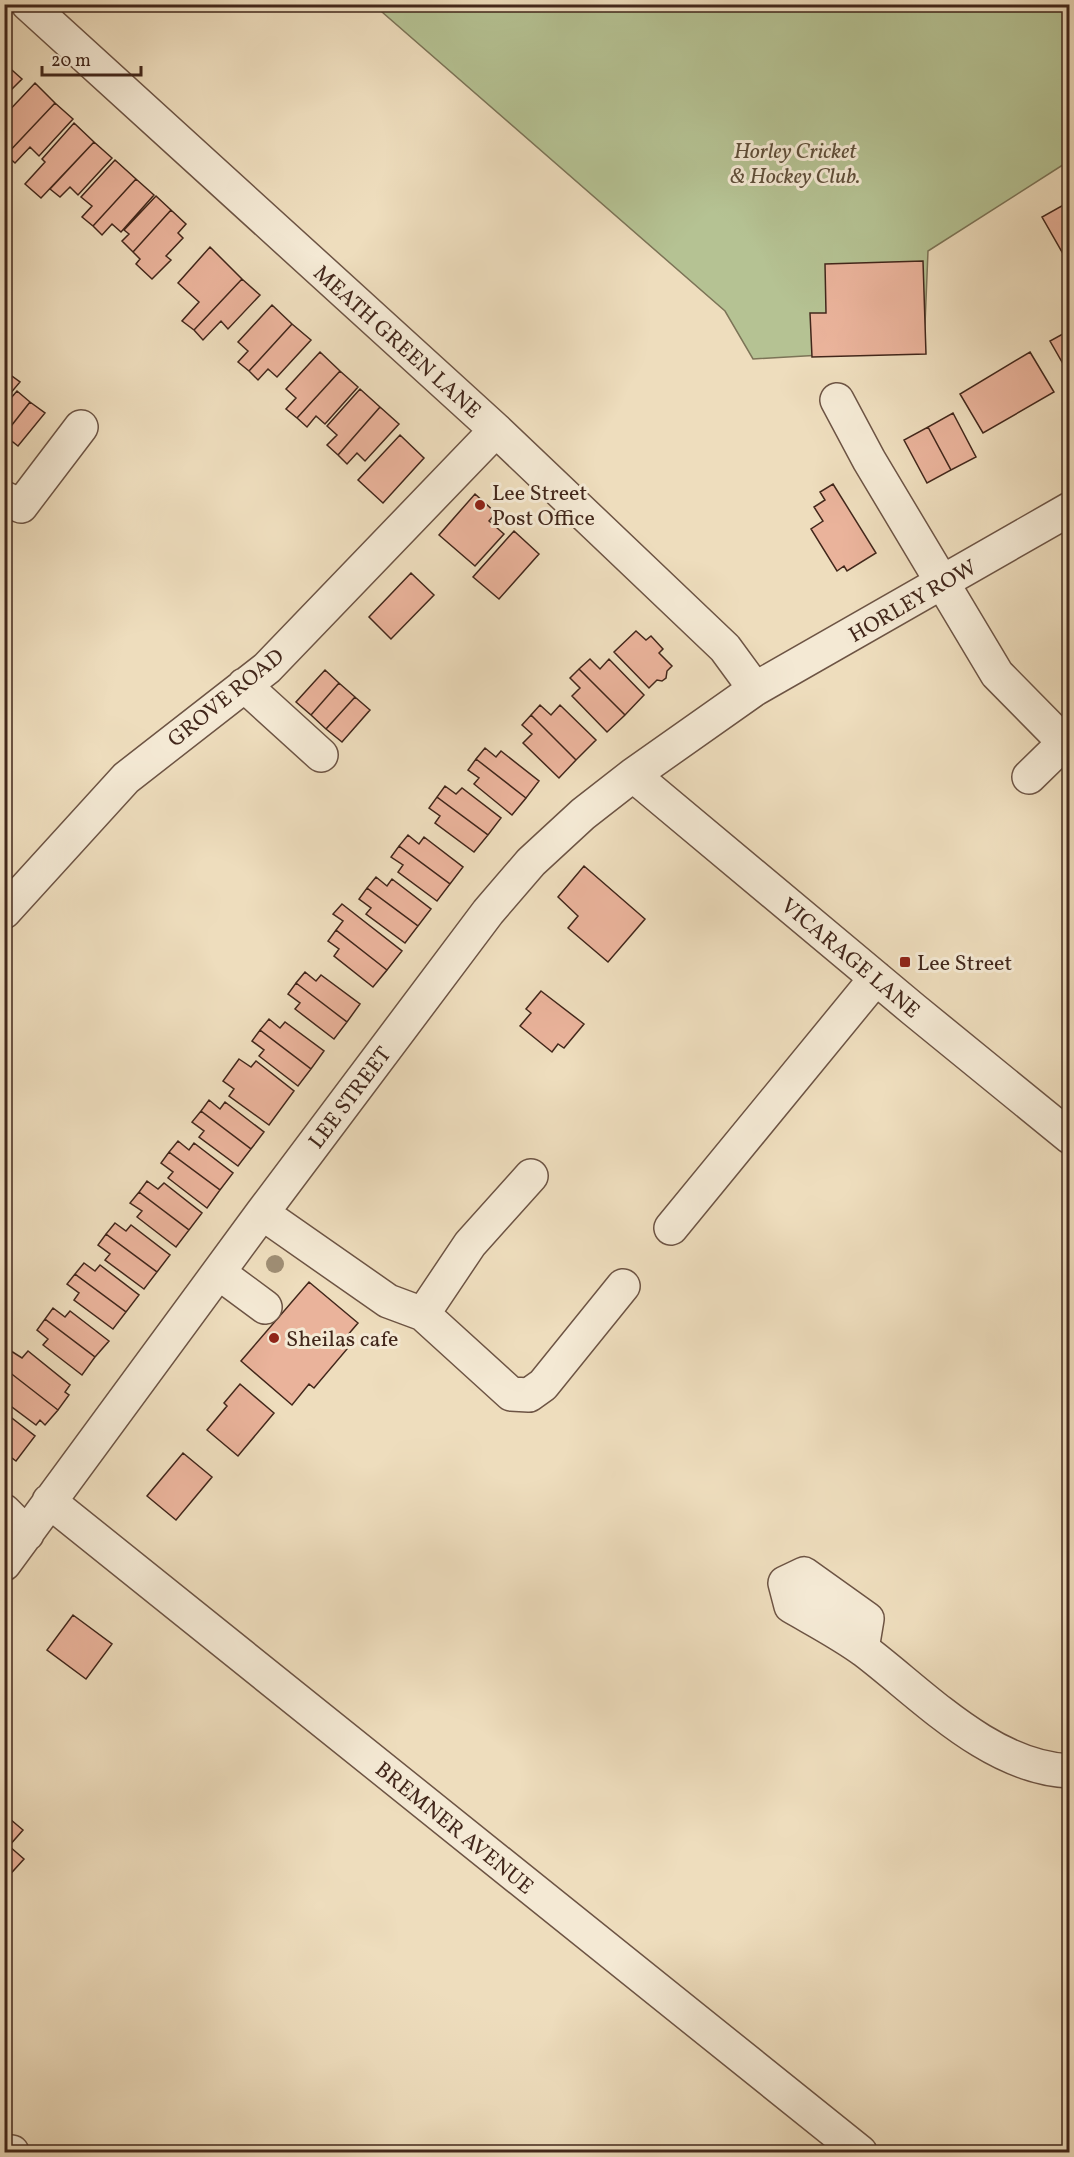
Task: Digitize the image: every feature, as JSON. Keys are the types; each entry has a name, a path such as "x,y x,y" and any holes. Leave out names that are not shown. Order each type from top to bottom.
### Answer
{"street":[{"name":"MEATH GREEN LANE","path":"28,4 496,430 725,648 755,690"},
{"path":"837,400 869,460 997,674 1067,740 1029,777"},
{"path":"13,502 81,427"},
{"name":"GROVE ROAD","path":"5,912 126,778 267,668 496,430"},
{"name":"HORLEY ROW","path":"755,690 1070,509"},
{"path":"244,685 321,755"},
{"name":"LEE STREET","path":"4,1564 16,1522 49,1501 489,912 531,862 583,814 633,775 755,690"},
{"name":"VICARAGE LANE","path":"633,775 1070,1137"},
{"path":"671,1228 780,1092 876,978"},
{"path":"423,1314 470,1244 531,1176"},
{"path":"262,1213 388,1301 423,1314 511,1394 529,1395 543,1385 623,1286"},
{"path":"219,1273 265,1307"},
{"name":"BREMNER AVENUE","path":"49,1501 860,2152"},
{"path":"862,1649 967,1732 1011,1757 1052,1771 1070,1771"},
{"path":"4,2151 12,2152"}],"green space":[{"name":"Horley Cricket & Hockey Club.","path":"374,5 1069,5 1069,161 928,251 924,349 753,359 725,311"}],"building":[{"path":"4,63 22,79 4,97"},
{"path":"35,83 55,103 6,155 4,136 11,129 4,123 4,116"},
{"path":"55,103 73,119 39,156 30,147 15,163 6,155"},
{"path":"74,123 94,142 41,198 25,184 45,162 42,159"},
{"path":"94,142 112,158 78,195 70,187 60,197 50,189"},
{"path":"115,160 136,179 93,226 82,217 92,206 81,197"},
{"path":"136,179 154,195 121,232 112,224 102,235 93,226"},
{"path":"156,196 171,210 133,252 122,241 129,234 124,230"},
{"path":"1067,203 1070,208 1070,266 1042,217"},
{"path":"171,210 186,224 178,233 183,238 166,256 171,260 152,279 136,264 140,259 133,252"},
{"path":"210,247 242,279 194,330 182,321 199,302 178,283"},
{"path":"923,261 926,354 812,357 810,313 826,313 825,264"},
{"path":"242,279 260,295 228,329 221,321 203,340 194,330"},
{"path":"272,305 292,324 249,371 238,362 248,351 238,342"},
{"path":"292,324 311,340 277,377 268,369 258,380 249,371"},
{"path":"1070,330 1070,376 1050,341"},
{"path":"320,352 340,371 297,418 286,409 296,398 286,389"},
{"path":"1030,352 1054,392 983,433 960,394"},
{"path":"340,371 358,387 325,424 316,416 307,427 297,418"},
{"path":"4,372 20,382 4,401"},
{"path":"360,389 380,407 338,455 327,445 337,435 327,426"},
{"path":"17,391 30,402 4,435 4,406"},
{"path":"30,402 45,413 18,446 4,435"},
{"path":"380,407 399,424 365,461 357,453 347,464 338,455"},
{"path":"953,413 976,457 951,470 928,427"},
{"path":"928,427 951,470 927,483 904,440"},
{"path":"400,435 424,458 383,503 358,480"},
{"path":"833,484 876,553 847,571 844,566 837,571 811,529 823,521 814,507 825,500 820,492"},
{"path":"475,494 496,513 489,521 504,534 475,566 439,535"},
{"path":"514,531 539,554 499,599 473,577"},
{"path":"411,573 434,595 391,639 369,617"},
{"path":"636,631 646,640 651,636 663,649 659,653 672,666 667,671 666,678 662,681 657,680 649,688 614,652"},
{"path":"590,659 600,669 609,659 644,695 625,715 579,669"},
{"path":"579,669 625,715 607,732 572,696 580,688 570,678"},
{"path":"325,670 339,683 311,715 296,702"},
{"path":"339,683 355,697 326,729 311,715"},
{"path":"355,697 370,710 342,742 326,729"},
{"path":"540,705 551,715 560,705 596,740 576,760 531,715"},
{"path":"531,715 576,760 559,778 523,743 532,734 522,725"},
{"path":"485,748 496,757 501,751 539,781 526,798 476,759"},
{"path":"476,759 526,798 512,815 474,784 479,778 468,770"},
{"path":"445,786 456,794 462,788 501,818 488,835 437,797"},
{"path":"437,797 488,835 474,852 435,823 440,816 429,808"},
{"path":"408,835 419,844 424,837 463,867 450,884 399,846"},
{"path":"399,846 450,884 437,901 398,872 403,865 391,857"},
{"path":"584,866 645,919 608,962 568,928 578,916 558,897"},
{"path":"376,877 387,886 392,879 431,909 418,926 367,888"},
{"path":"367,888 418,926 405,943 366,914 371,908 359,899"},
{"path":"342,904 402,951 387,970 336,930 343,921 333,914"},
{"path":"336,930 387,970 373,987 334,956 339,949 328,941"},
{"path":"305,972 316,981 321,975 360,1004 347,1022 296,983"},
{"path":"296,983 347,1022 334,1039 295,1009 300,1003 288,994"},
{"path":"541,991 584,1024 564,1048 558,1044 552,1052 520,1026 531,1013 526,1009"},
{"path":"269,1019 280,1028 285,1022 324,1051 311,1069 260,1030"},
{"path":"260,1030 311,1069 298,1086 259,1056 264,1050 252,1041"},
{"path":"239,1059 251,1067 256,1061 294,1091 269,1125 229,1096 234,1089 223,1081"},
{"path":"209,1100 220,1109 225,1102 264,1132 251,1149 201,1111"},
{"path":"201,1111 251,1149 238,1166 199,1137 204,1131 192,1122"},
{"path":"178,1141 189,1150 194,1143 233,1173 220,1190 169,1152"},
{"path":"169,1152 220,1190 207,1208 168,1178 173,1172 161,1163"},
{"path":"147,1181 158,1189 164,1183 202,1213 189,1230 139,1192"},
{"path":"139,1192 189,1230 176,1247 137,1217 142,1211 130,1203"},
{"path":"115,1223 126,1231 131,1225 170,1255 157,1272 106,1234"},
{"path":"106,1234 157,1272 144,1289 105,1260 110,1254 98,1245"},
{"path":"84,1263 95,1271 100,1265 139,1295 126,1312 75,1274"},
{"path":"75,1274 126,1312 113,1329 74,1300 79,1293 67,1284"},
{"path":"309,1282 358,1323 346,1337 353,1342 314,1388 309,1384 292,1405 241,1361"},
{"path":"53,1308 65,1317 70,1311 109,1341 95,1357 45,1319"},
{"path":"45,1319 95,1357 82,1375 43,1345 48,1339 37,1330"},
{"path":"11,1351 22,1358 28,1351 70,1385 65,1392 69,1395 58,1410 4,1368 4,1360"},
{"path":"4,1368 58,1410 45,1425 40,1420 36,1425 4,1401"},
{"path":"240,1384 274,1413 238,1456 207,1430 227,1406 224,1403"},
{"path":"4,1412 35,1436 16,1461 4,1452"},
{"path":"183,1453 212,1477 176,1520 147,1496"},
{"path":"73,1615 112,1644 86,1679 47,1650"},
{"path":"4,1814 23,1830 9,1846 24,1859 4,1881"}],"place":[{"name":"Lee Street Post Office","path":"480,505"},
{"name":"Lee Street","path":"905,962"},
{"name":"Sheilas cafe","path":"274,1338"}]}
